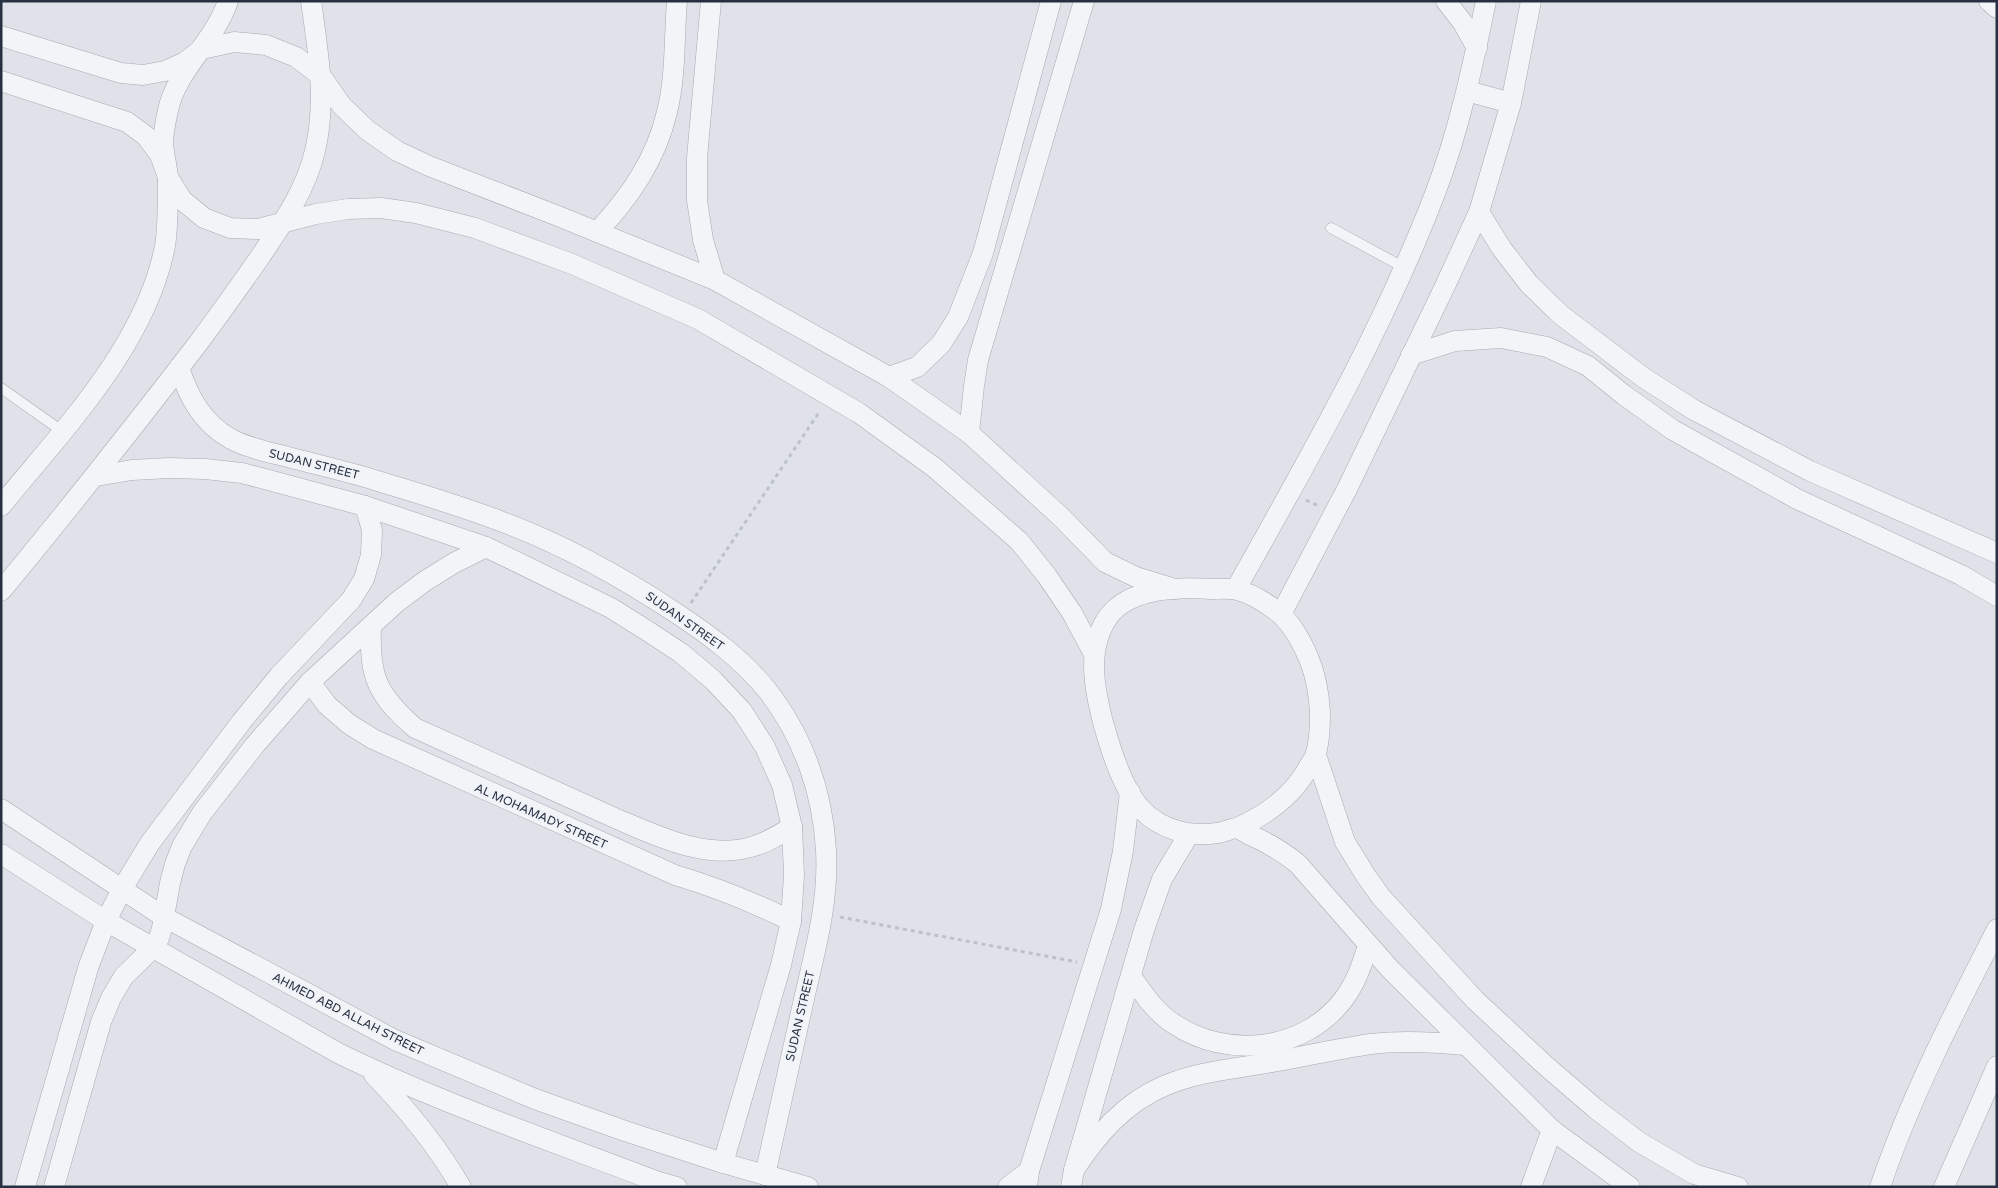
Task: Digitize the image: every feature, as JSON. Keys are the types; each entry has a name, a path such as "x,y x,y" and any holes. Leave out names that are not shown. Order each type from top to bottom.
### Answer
{"street":[{"path":"1,506 114,364 134,330 151,292 165,245 168,177 163,143 168,108 182,77 202,49 226,9 228,1"},
{"path":"1,591 96,476 225,308 284,222 303,188 315,152 321,115 322,76 311,1"},
{"path":"597,232 634,189 660,138 668,111 671,88 677,1"},
{"path":"711,1 697,158 697,200 703,240 715,280"},
{"path":"889,377 917,367 941,344 958,317 983,253 1051,1"},
{"path":"969,433 978,360 1084,1"},
{"path":"1446,1 1463,23 1477,48"},
{"path":"1236,589 1369,344 1405,268 1436,189 1467,91 1486,1"},
{"path":"1281,614 1334,513 1412,356 1478,212 1511,103 1532,1"},
{"path":"1989,1 1997,8"},
{"path":"1,36 122,73 143,75 165,71 185,62 202,49 234,42 266,45 296,57 322,76 348,112 367,130 397,151 429,166 715,280 889,377 969,433 1061,517 1105,562 1136,577 1175,589"},
{"path":"1,81 127,122 146,136 160,155 168,177 182,200 204,218 230,228 258,229 316,214 348,209 381,208 416,213 475,228 572,264 698,319 859,413 935,468 1019,541 1047,576 1072,614 1094,654"},
{"path":"1467,91 1511,103"},
{"path":"1478,212 1502,250 1529,284 1561,314 1644,378 1694,410 1810,471 1997,553"},
{"path":"1412,356 1456,341 1465,340 1502,338 1547,347 1588,366 1624,395 1673,430 1797,498 1961,575 1997,596"},
{"name":"SUDAN STREET","path":"179,368 189,396 200,412 206,420 229,438 256,449 378,481 502,521 547,541 626,581 682,617 735,657 766,690 791,726 810,766 822,809 826,853 819,935 765,1175"},
{"path":"96,476 132,470 169,468 242,473 366,506 486,547 611,608 681,654 713,680 742,712 765,747 782,786 792,827 794,875 791,921 781,965 723,1163"},
{"path":"29,1185 89,964 106,921 122,889 150,843 242,721 279,676 351,600 364,579 371,555 372,530 366,506"},
{"path":"54,1187 101,1022 111,998 124,976 153,948 162,928 175,864 182,846 197,821 255,746 310,682 397,602 454,562 486,547"},
{"path":"1175,589 1236,589 1262,601 1281,614 1301,642 1313,668 1320,706 1320,726 1316,755 1305,774 1291,792 1275,807 1257,819 1237,828 1205,835 1189,834 1171,829 1154,820 1140,808 1120,773 1094,675 1094,654 1098,634 1109,616 1125,602 1145,594 1175,589"},
{"path":"371,626 370,655 377,684 393,709 415,728 624,822 702,849 726,850 749,848 772,839 792,827"},
{"name":"AL MOHAMADY STREET","path":"310,682 327,705 349,724 400,753 675,875 715,887 791,921"},
{"path":"1316,755 1345,842 1366,876 1395,912 1475,1000 1553,1072 1639,1142 1694,1174 1738,1187"},
{"path":"1008,1187 1028,1179 1092,965 1111,909 1123,851 1130,792"},
{"name":"AHMED ABD ALLAH STREET","path":"1,809 164,917 364,1024 424,1053 625,1132 808,1187"},
{"path":"1237,828 1281,850 1298,864 1390,969 1552,1130 1630,1187"},
{"path":"1073,1179 1131,976 1162,879 1189,834"},
{"path":"1,854 106,921 338,1053 415,1089 648,1184 678,1187"},
{"path":"1880,1187 1905,1121 1956,1008 1997,929"},
{"path":"1131,976 1150,1003 1173,1024 1200,1038 1230,1046 1262,1046 1292,1038 1319,1023 1342,1001 1359,975 1368,945"},
{"path":"1073,1179 1091,1144 1118,1116 1136,1102 1163,1086 1192,1076 1372,1044 1419,1041 1465,1045"},
{"path":"366,1066 406,1108 442,1155 461,1187"},
{"path":"1944,1187 1997,1066"},
{"path":"1531,1187 1552,1130"}],"lane":[{"path":"1331,228 1405,268"},
{"path":"1,388 62,431"}],"path":[{"path":"682,617 830,396"},
{"path":"1290,492 1334,513"},
{"path":"822,913 1092,965"}]}
